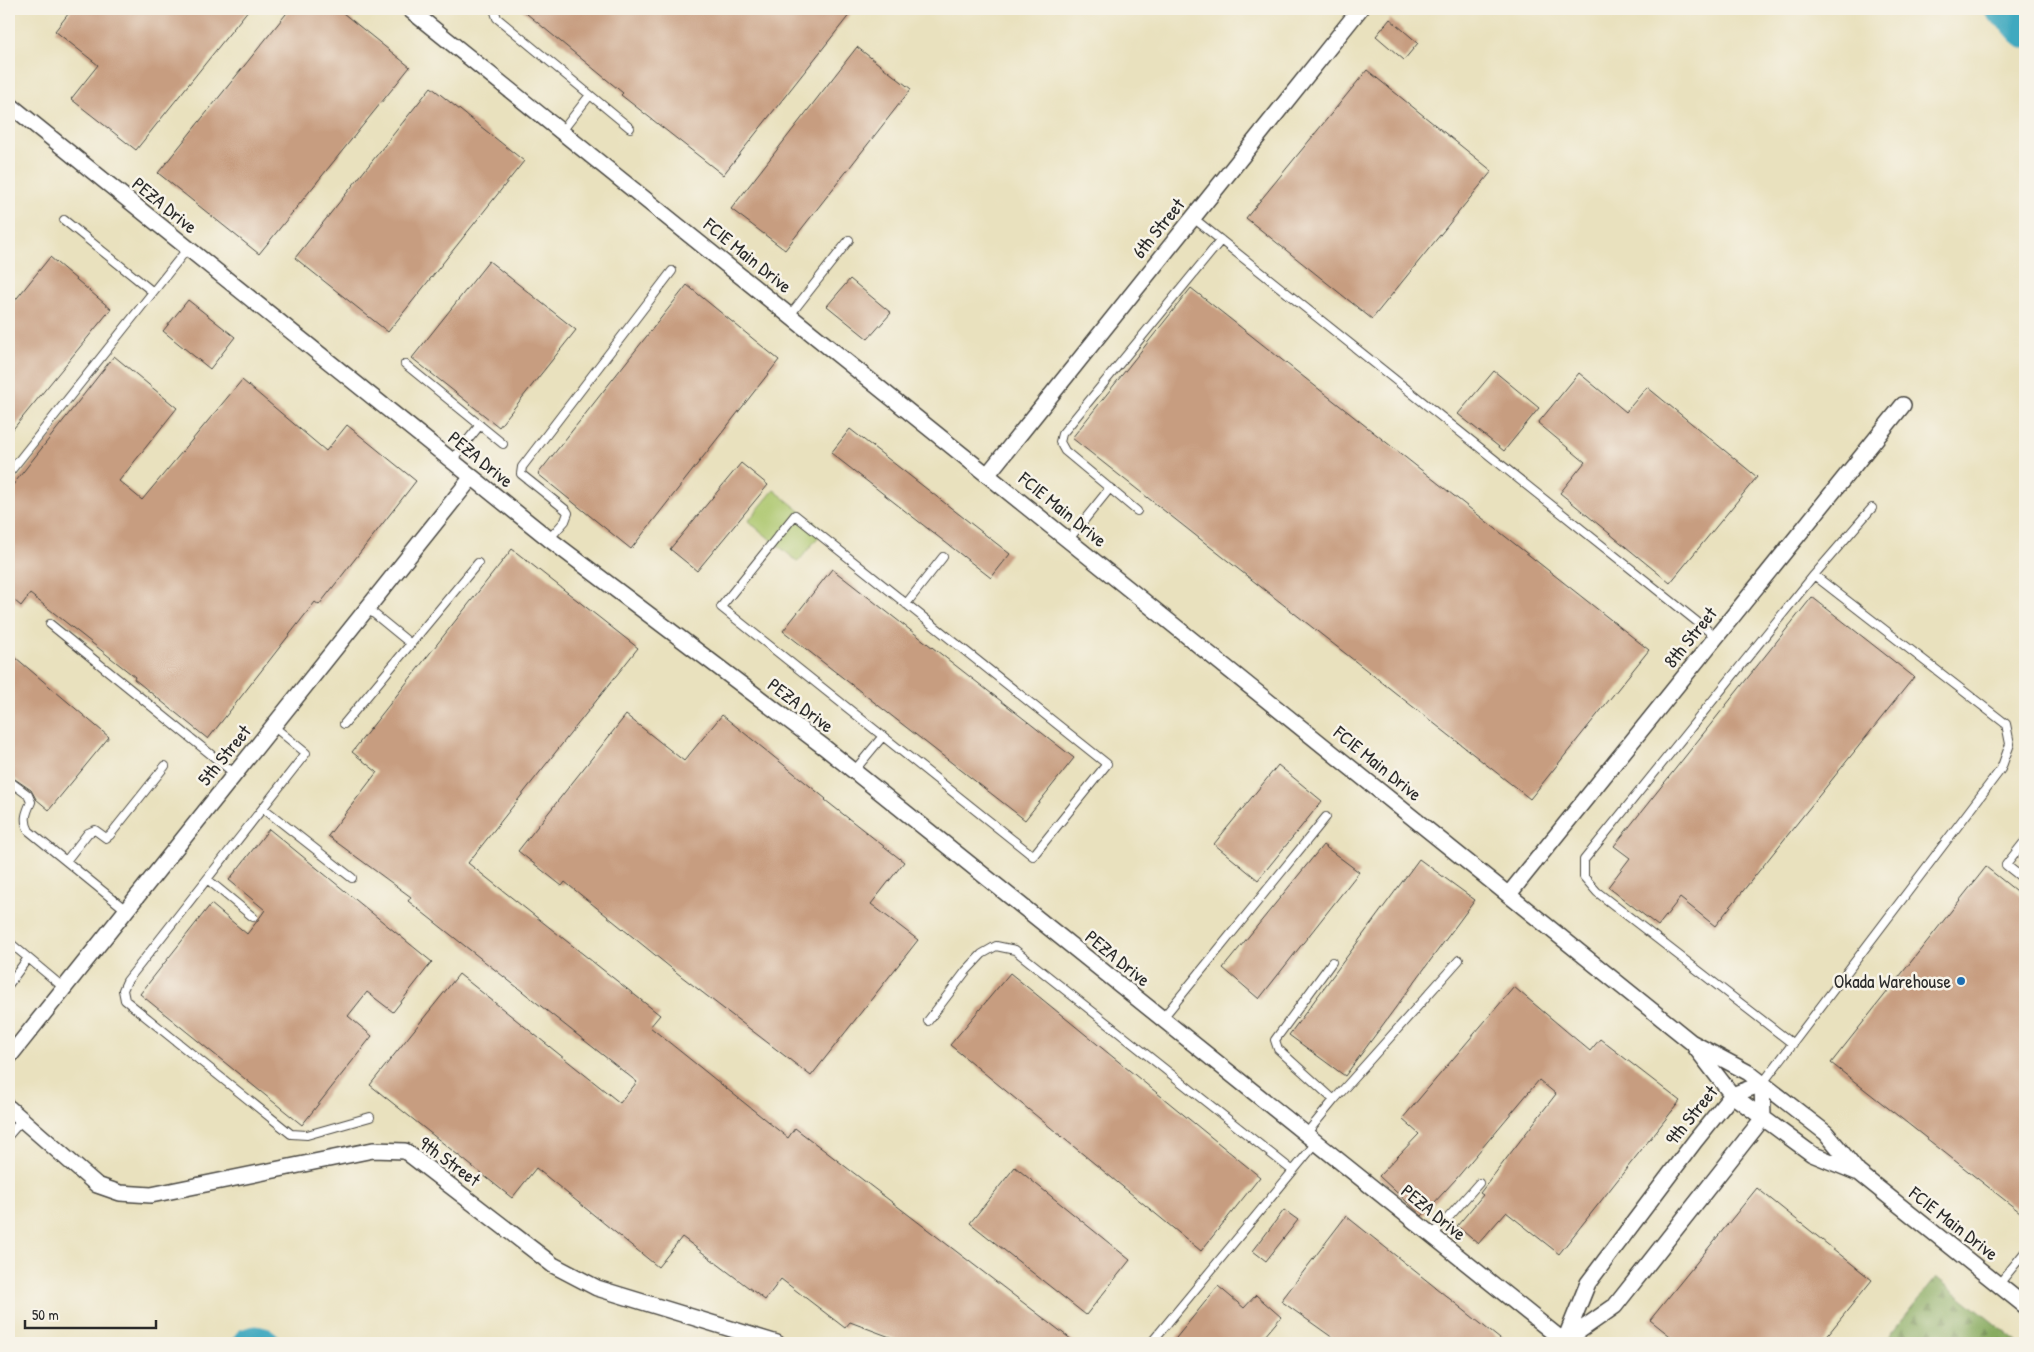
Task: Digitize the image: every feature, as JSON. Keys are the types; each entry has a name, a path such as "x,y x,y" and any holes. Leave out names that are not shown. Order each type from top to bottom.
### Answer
{"street":[{"name":"FCIE Main Drive","path":"409,9 1069,539 1690,1042 1749,1073 1826,1133 1858,1172 2025,1306"},
{"name":"6th Street","path":"988,474 1360,9"},
{"name":"PEZA Drive","path":"9,104 549,539 854,771 1564,1343"},
{"name":"8th Street","path":"1509,894 1903,405"},
{"name":"5th Street","path":"9,1057 472,477"},
{"name":"FCIE Main Drive","path":"1690,1042 1732,1094 1763,1118 1812,1154 1858,1172"},
{"name":"9th Street","path":"1564,1343 1588,1283 1732,1094 1762,1084"},
{"path":"1564,1343 1615,1306 1763,1118 1762,1084"},
{"name":"9th Street","path":"9,1108 97,1185 120,1193 151,1195 373,1150 405,1151 553,1265 597,1288 777,1343"}],"lane":[{"path":"494,9 498,18 630,128"},
{"path":"562,131 590,95"},
{"path":"1192,217 1716,636"},
{"path":"64,220 153,292"},
{"path":"790,315 849,240"},
{"path":"1137,511 1064,452 1060,442 1062,434 1221,240"},
{"path":"9,473 188,248"},
{"path":"549,539 566,521 568,514 566,510 521,474 522,467 672,271"},
{"path":"404,364 503,444"},
{"path":"451,461 480,426"},
{"path":"1069,539 1110,488"},
{"path":"1793,1044 1597,892 1584,877 1584,860 1814,575 1872,508"},
{"path":"795,515 1107,764 1033,856 882,736 721,607 795,515"},
{"path":"906,604 943,557"},
{"path":"344,724 478,563"},
{"path":"1762,1084 2001,769 2010,744 2006,724 1814,575"},
{"path":"367,608 411,644"},
{"path":"50,624 235,774"},
{"path":"273,726 306,753 126,981 123,990 126,1000 290,1134 307,1135 370,1117"},
{"path":"854,771 882,736"},
{"path":"66,862 88,833 95,830 106,838 110,835 165,766"},
{"path":"9,781 28,795 31,802 25,823 29,831 126,910"},
{"path":"263,808 352,878"},
{"path":"1162,1019 1326,817"},
{"path":"2025,841 2006,865 2025,880"},
{"path":"207,879 254,917"},
{"path":"9,942 64,988"},
{"path":"928,1021 982,954 996,946 1015,950 1293,1171"},
{"path":"9,984 28,958"},
{"path":"1151,1343 1293,1171 1334,1100 1460,960"},
{"path":"1332,962 1275,1040 1278,1049 1334,1100"},
{"path":"9,1135 22,1120"},
{"path":"1432,1236 1479,1182"},
{"path":"1999,1284 2025,1252"}],"green space":[{"path":"774,490 824,530 798,562 748,521"},
{"path":"1936,1277 2019,1343 1883,1343"}],"building":[{"path":"72,9 249,9 136,150 71,99 98,65 55,31"},
{"path":"290,9 338,9 410,67 259,254 158,173"},
{"path":"521,9 854,9 723,175 621,95 623,93"},
{"path":"1390,19 1418,43 1404,60 1376,36"},
{"path":"857,47 911,89 785,250 731,209"},
{"path":"1367,70 1492,171 1372,319 1246,218"},
{"path":"431,87 524,161 388,332 295,258"},
{"path":"50,257 111,309 9,434 9,308"},
{"path":"489,261 576,330 499,427 412,358"},
{"path":"850,279 891,313 868,339 827,306"},
{"path":"687,285 779,360 631,549 538,474"},
{"path":"1191,288 1649,650 1530,799 1072,438"},
{"path":"188,300 235,337 210,369 163,331"},
{"path":"114,356 177,408 119,481 142,500 242,380 326,451 347,425 416,481 319,605 315,602 208,739 134,679 135,677 30,594 21,606 9,596 9,490"},
{"path":"1494,371 1539,408 1504,451 1458,414"},
{"path":"1579,373 1626,412 1647,387 1757,477 1670,583 1560,493 1585,462 1538,423"},
{"path":"850,429 1010,554 991,578 831,453"},
{"path":"741,463 768,485 697,571 670,549"},
{"path":"512,549 638,648 468,863 660,1015 650,1027 788,1138 795,1128 1076,1343 906,1343 850,1322 845,1328 781,1279 765,1300 682,1237 658,1267 536,1168 512,1198 370,1085 459,974 620,1103 637,1082 408,901 411,897 328,836 377,772 352,752"},
{"path":"832,569 1074,758 1025,820 783,631"},
{"path":"1812,597 1914,677 1715,926 1680,898 1658,926 1608,887 1630,858 1614,846"},
{"path":"9,652 109,737 49,810 36,799 31,790 9,775"},
{"path":"626,715 684,761 722,715 904,862 871,904 918,940 811,1076 681,976 565,882 562,886 518,851"},
{"path":"1278,765 1322,801 1258,880 1214,844"},
{"path":"269,829 432,962 393,1012 367,992 348,1016 372,1036 302,1125 140,994 211,904 247,934 258,920 265,910 229,880"},
{"path":"1323,845 1359,872 1259,999 1223,968"},
{"path":"1419,859 1475,900 1345,1076 1289,1035"},
{"name":"Okada Warehouse","path":"1986,867 2025,898 2025,1216 1831,1063"},
{"path":"1010,973 1260,1177 1201,1251 950,1045"},
{"path":"1514,987 1590,1051 1600,1039 1680,1101 1559,1254 1506,1212 1478,1244 1457,1226 1483,1195 1480,1193 1556,1094 1539,1080 1456,1179 1422,1216 1379,1176 1419,1134 1402,1119"},
{"path":"1015,1167 1130,1260 1086,1315 970,1223"},
{"path":"1757,1188 1872,1280 1821,1343 1679,1343 1650,1320"},
{"path":"1284,1210 1298,1220 1266,1261 1253,1251"},
{"path":"1346,1216 1505,1343 1340,1343 1281,1301"},
{"path":"1218,1286 1244,1308 1256,1295 1281,1317 1259,1343 1172,1343"}],"waterway":[{"path":"2000,9 2012,18 2025,33"},
{"path":"248,1343 256,1341 264,1343"}],"place":[{"name":"Okada Warehouse","path":"1961,981"}]}
